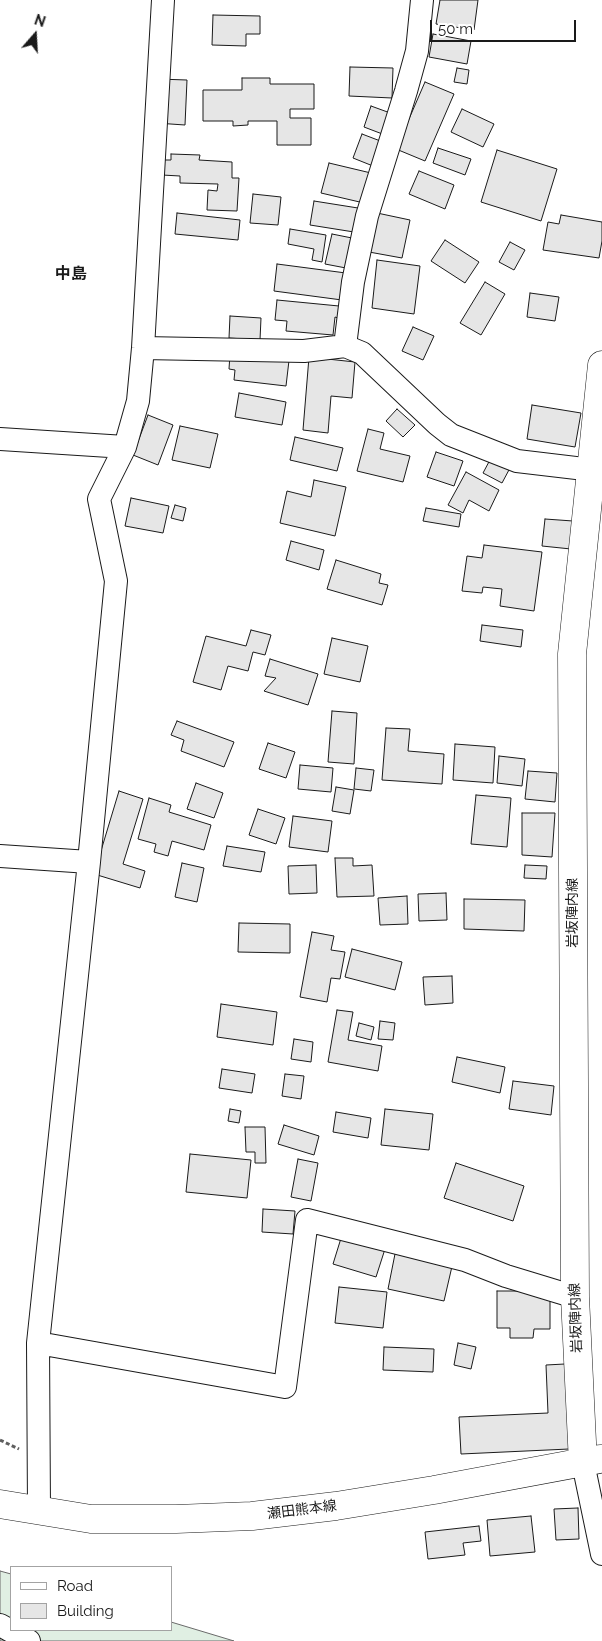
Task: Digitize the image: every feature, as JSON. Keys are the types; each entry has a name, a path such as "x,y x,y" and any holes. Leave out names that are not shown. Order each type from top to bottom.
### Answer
{"main road":[{"name":"岩坂陣内線","path":"593,1460 575,1297 572,654 596,470 602,365"},
{"name":"瀬田熊本線","path":"0,1504 91,1519 176,1519 252,1516 346,1504 593,1460"}],"street":[{"path":"39,1510 38,1343 89,862 116,581 100,499 125,447 138,401 143,348 163,0"},
{"path":"345,346 353,282 367,216 417,51 422,0"},
{"path":"143,348 304,351 345,346 362,352 451,435 518,461 596,470"},
{"path":"0,440 125,447"},
{"path":"0,856 89,862"},
{"path":"38,1343 285,1387 307,1220 465,1260 506,1276 575,1297"},
{"path":"593,1460 602,1554"},
{"path":"11,1631 29,1641"}],"green space":[{"path":"0,1571 10,1574 10,1631 172,1631 172,1622 234,1641 0,1641"}],"building":[{"path":"440,0 478,0 474,30 436,24"},
{"path":"213,15 260,16 260,34 246,34 246,46 212,45"},
{"path":"433,34 471,41 467,64 429,57"},
{"path":"350,67 393,68 392,98 349,96"},
{"path":"457,68 469,70 467,84 454,82"},
{"path":"242,78 270,78 270,84 314,84 314,109 290,109 290,118 311,118 311,145 277,145 277,121 248,121 248,125 233,126 233,121 203,121 203,90 242,90"},
{"path":"158,79 187,80 185,125 156,123"},
{"path":"425,82 454,94 425,161 396,149"},
{"path":"371,106 393,114 385,135 364,127"},
{"path":"462,109 494,124 483,147 451,132"},
{"path":"362,134 383,142 373,166 353,158"},
{"path":"438,148 471,159 465,175 433,163"},
{"path":"497,150 557,169 541,221 481,202"},
{"path":"171,154 200,155 199,160 232,162 232,178 239,178 237,211 207,210 208,190 217,191 218,184 180,183 180,176 162,175 163,160 171,160"},
{"path":"329,163 371,173 364,203 321,193"},
{"path":"419,171 454,185 445,209 409,194"},
{"path":"253,194 281,197 278,225 250,223"},
{"path":"314,201 358,208 354,232 310,225"},
{"path":"177,213 240,220 238,240 175,234"},
{"path":"377,213 410,220 402,258 369,252"},
{"path":"561,215 602,222 602,241 599,258 543,250 548,222 559,224"},
{"path":"290,229 326,235 322,262 312,260 314,249 288,244"},
{"path":"332,234 352,238 346,268 325,264"},
{"path":"445,240 479,262 465,283 431,261"},
{"path":"510,242 525,250 514,270 499,262"},
{"path":"377,260 420,266 414,314 372,308"},
{"path":"277,264 346,273 342,300 274,291"},
{"path":"485,282 505,294 481,335 460,323"},
{"path":"530,293 559,297 555,321 527,317"},
{"path":"277,300 339,306 338,318 335,317 333,335 286,331 287,321 275,320"},
{"path":"230,316 261,318 260,340 229,338"},
{"path":"413,327 434,336 423,360 402,351"},
{"path":"290,352 286,386 234,380 235,370 229,369 230,354"},
{"path":"309,357 355,362 352,398 331,396 328,433 303,430"},
{"path":"239,393 286,402 282,425 235,417"},
{"path":"532,405 581,413 575,447 527,439"},
{"path":"397,409 415,425 403,437 386,421"},
{"path":"148,415 173,425 158,465 133,455"},
{"path":"180,426 218,434 210,468 172,460"},
{"path":"368,429 384,433 380,449 410,456 403,482 357,471"},
{"path":"295,437 343,448 337,471 290,460"},
{"path":"436,452 463,461 454,486 427,477"},
{"path":"491,458 510,468 502,483 483,473"},
{"path":"466,472 499,490 489,511 469,500 463,513 448,505"},
{"path":"314,480 346,487 335,536 280,523 287,491 311,497"},
{"path":"131,498 169,506 163,533 125,526"},
{"path":"175,505 186,508 183,521 171,518"},
{"path":"426,508 461,514 459,527 423,521"},
{"path":"545,519 573,521 571,549 542,546"},
{"path":"291,541 324,550 319,570 286,560"},
{"path":"484,545 542,552 534,611 500,606 502,589 483,587 482,593 462,591 467,556 482,558"},
{"path":"336,560 381,574 379,583 388,585 382,605 327,589"},
{"path":"482,625 523,630 521,647 480,641"},
{"path":"251,630 271,635 265,655 253,652 248,671 228,666 221,690 193,682 206,636 246,646"},
{"path":"332,638 368,646 360,682 324,674"},
{"path":"270,659 318,674 308,705 264,691 276,678 265,676"},
{"path":"332,711 357,713 354,764 328,762"},
{"path":"177,721 234,742 224,767 181,751 184,740 171,735"},
{"path":"386,728 410,729 408,751 444,754 442,784 382,780"},
{"path":"268,743 295,752 286,778 259,769"},
{"path":"455,744 495,747 493,783 453,780"},
{"path":"499,756 525,759 522,786 497,783"},
{"path":"300,765 333,768 331,792 298,789"},
{"path":"356,768 374,770 371,791 354,789"},
{"path":"528,771 557,773 555,802 525,799"},
{"path":"196,783 223,793 214,818 187,809"},
{"path":"336,787 354,790 350,814 332,811"},
{"path":"119,791 143,799 123,864 145,871 140,888 94,874"},
{"path":"476,795 511,798 507,847 471,844"},
{"path":"149,798 171,805 169,812 211,825 204,850 172,841 168,856 154,852 156,844 138,839"},
{"path":"258,809 285,818 276,844 249,835"},
{"path":"522,813 555,813 552,857 522,855"},
{"path":"293,816 332,821 328,852 289,847"},
{"path":"227,846 265,852 261,872 223,866"},
{"path":"335,858 353,858 353,866 372,865 374,896 337,897"},
{"path":"182,863 204,868 197,902 175,897"},
{"path":"316,865 317,893 289,894 288,866"},
{"path":"525,865 547,866 546,879 524,878"},
{"path":"446,893 447,920 419,921 418,894"},
{"path":"407,896 408,924 380,925 378,898"},
{"path":"464,899 525,900 524,931 464,929"},
{"path":"239,923 290,924 290,953 238,952"},
{"path":"312,932 334,936 331,950 345,952 340,979 331,978 327,1002 300,997"},
{"path":"352,949 402,962 395,990 345,977"},
{"path":"452,976 453,1003 425,1005 423,977"},
{"path":"221,1004 277,1012 273,1045 217,1037"},
{"path":"337,1010 353,1012 348,1040 382,1046 378,1071 328,1062"},
{"path":"380,1021 395,1023 393,1040 378,1039"},
{"path":"359,1023 374,1027 371,1040 356,1036"},
{"path":"294,1039 313,1042 311,1062 291,1059"},
{"path":"457,1057 505,1067 500,1093 452,1082"},
{"path":"222,1069 255,1074 252,1093 219,1088"},
{"path":"285,1074 304,1076 301,1099 282,1096"},
{"path":"513,1081 554,1086 551,1115 509,1109"},
{"path":"230,1109 241,1111 239,1123 228,1121"},
{"path":"385,1109 433,1114 429,1150 381,1145"},
{"path":"336,1112 371,1118 368,1138 333,1132"},
{"path":"284,1125 319,1136 314,1155 278,1144"},
{"path":"245,1127 265,1127 266,1163 255,1163 255,1152 246,1152"},
{"path":"190,1154 251,1160 247,1198 186,1192"},
{"path":"298,1159 318,1163 311,1201 291,1197"},
{"path":"456,1163 524,1186 513,1221 444,1198"},
{"path":"263,1209 295,1211 293,1234 262,1232"},
{"path":"342,1235 385,1249 376,1277 333,1264"},
{"path":"396,1249 453,1262 444,1301 388,1289"},
{"path":"339,1287 387,1292 383,1328 335,1323"},
{"path":"497,1291 550,1291 550,1329 534,1329 533,1338 510,1338 510,1328 497,1328"},
{"path":"458,1343 476,1347 471,1369 454,1365"},
{"path":"384,1347 434,1349 433,1372 383,1370"},
{"path":"565,1364 569,1449 461,1454 459,1417 548,1413 546,1365"},
{"path":"578,1508 579,1539 556,1540 554,1509"},
{"path":"531,1516 535,1552 490,1556 487,1520"},
{"path":"479,1526 481,1541 463,1543 465,1555 428,1559 425,1532"}],"district":[{"name":"中島","path":"71,274"}]}
